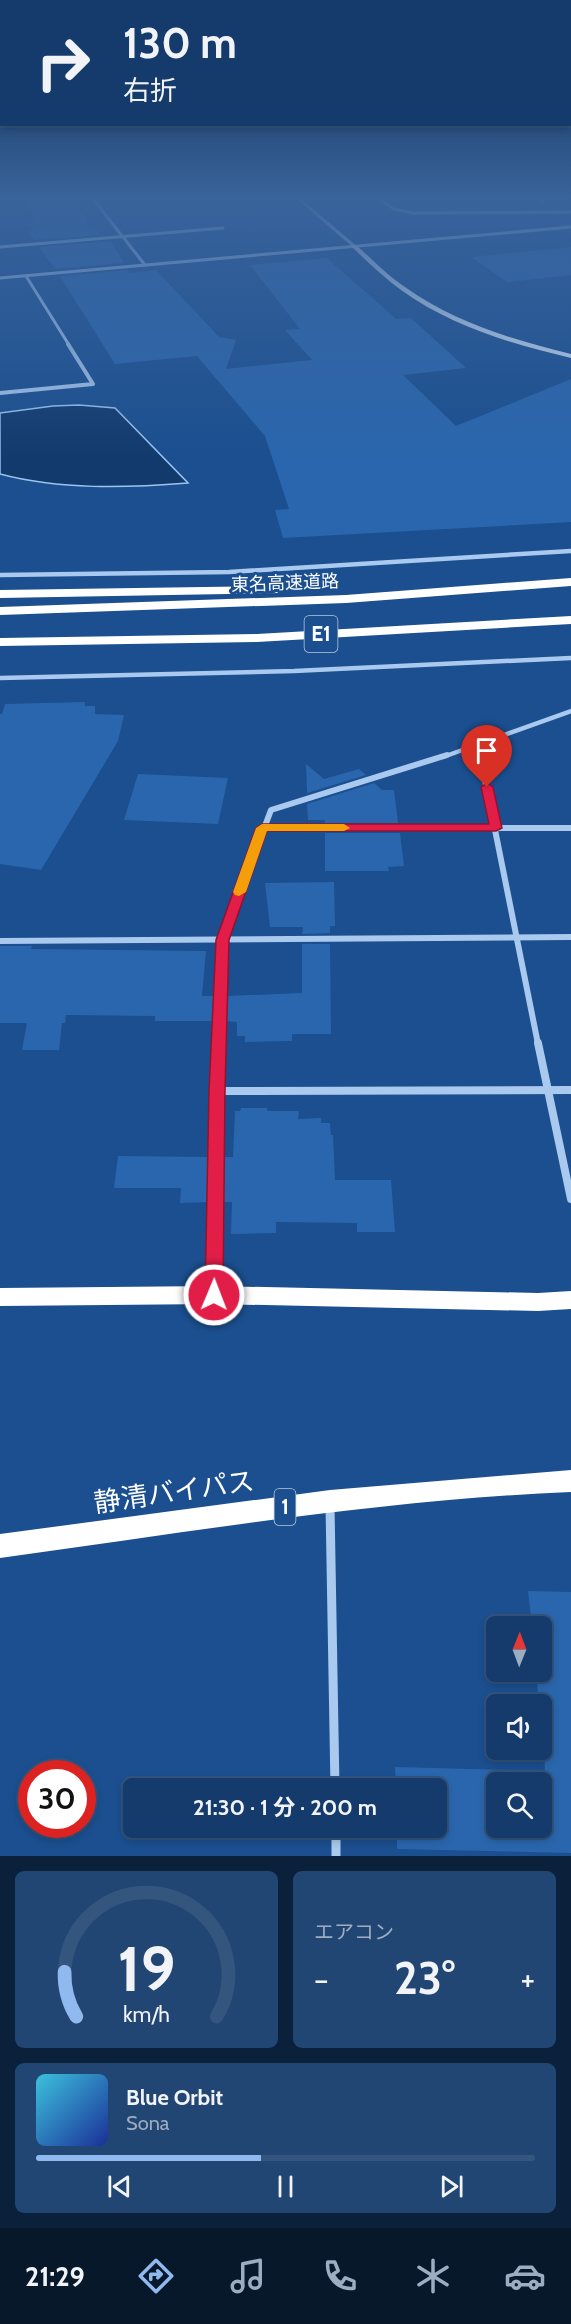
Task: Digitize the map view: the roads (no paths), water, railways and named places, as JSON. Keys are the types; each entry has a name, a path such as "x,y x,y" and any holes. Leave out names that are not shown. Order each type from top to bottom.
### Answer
{"highway":[{"name":"東名高速道路","path":"0,611 346,599 571,582"},
{"path":"0,594 272,590 346,599"},
{"name":"E1","path":"0,642 257,638 571,620"},
{"path":"0,1297 214,1295 571,1300"},
{"name":"静清バイパス","path":"0,1546 330,1501 525,1483 571,1481"}],"street":[{"path":"0,393 93,384 32,286"},
{"path":"400,286 442,313 492,334 571,356"},
{"path":"0,575 229,572 571,551"},
{"path":"0,678 294,671 571,658"},
{"path":"214,1295 222,940 262,828 271,810 478,746 571,711"},
{"path":"478,746 496,828 545,1089 571,1198"},
{"path":"262,828 571,828"},
{"path":"0,941 571,937"},
{"path":"217,1091 571,1090"},
{"path":"330,1501 335,1778"},
{"path":"336,1838 336,1856"}],"water":[{"path":"79,405 115,408 188,483 141,486 70,485 0,474 0,413"}]}
